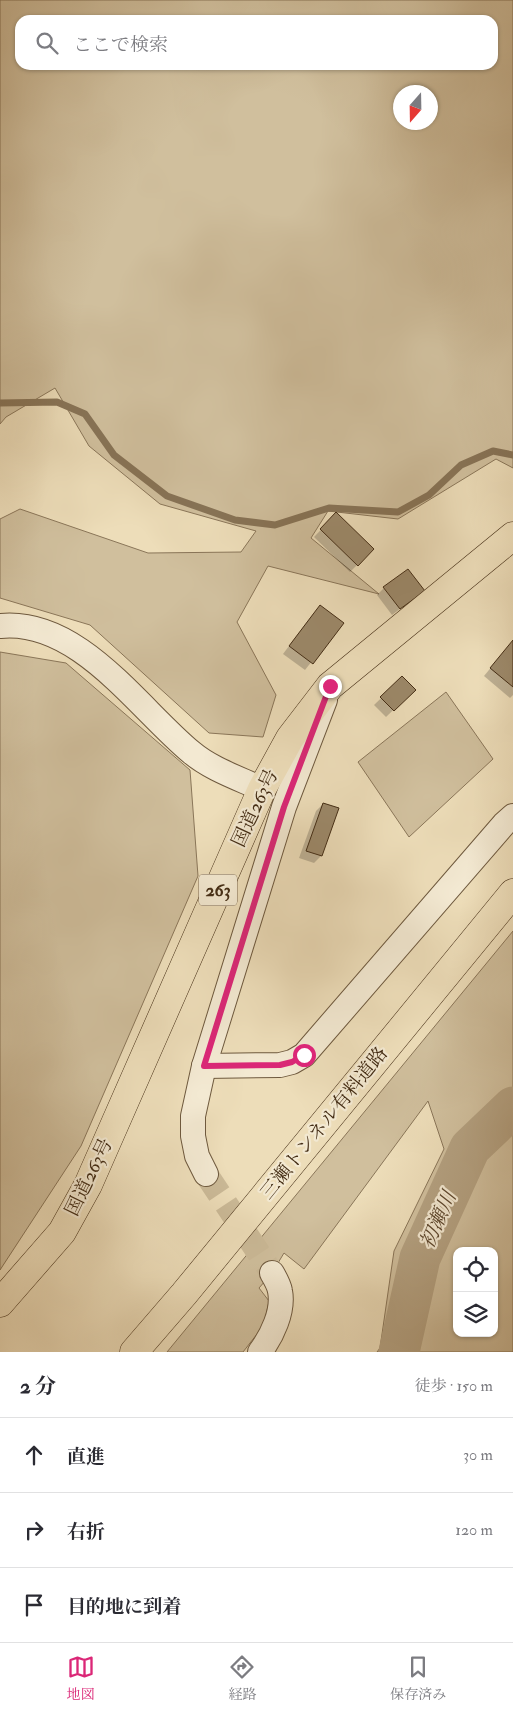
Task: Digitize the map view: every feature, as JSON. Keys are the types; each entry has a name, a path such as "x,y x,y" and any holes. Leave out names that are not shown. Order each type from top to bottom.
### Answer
{"highway":[{"name":"国道263号","path":"0,1303 62,1232 88,1185 262,788 290,738 330,686 513,536"},
{"name":"三瀬トンネル有料道路","path":"134,1352 184,1294 513,893"}],"street":[{"path":"0,626 11,625 37,629 69,642 100,665 192,753 220,770 262,788"},
{"path":"206,1174 197,1156 193,1136 193,1116 204,1066 284,807 330,686"},
{"path":"204,1066 280,1065 292,1062 304,1055 504,824 513,816"},
{"path":"260,1352 267,1343 279,1318 280,1290 272,1273"}],"shaded area":[{"path":"0,0 513,0 513,468 496,459 398,519 328,511 311,538 379,594 268,566 237,622 276,695 263,737 209,733 90,625 0,598 0,519 20,509 148,553 241,552 256,531 160,504 89,446 55,388 6,417 0,424"},
{"path":"0,652 66,663 190,770 198,876 81,1146 0,1270"},
{"path":"446,692 493,759 409,837 358,762"},
{"path":"513,931 513,1352 377,1352 380,1348 394,1251 444,1149 428,1101 304,1269 284,1253 272,1273 259,1288 269,1301 264,1325 243,1352 167,1352"}],"building":[{"path":"336,512 374,549 358,566 320,529"},
{"path":"408,569 425,591 400,609 383,587"},
{"path":"320,605 344,623 313,664 289,646"},
{"path":"513,640 513,687 490,668"},
{"path":"402,676 416,690 394,711 380,697"},
{"path":"323,803 339,808 322,856 306,851"}],"waterway":[{"path":"0,403 57,402 85,414 114,455 167,496 235,520 275,525 329,508 398,512 429,495 461,465 493,451 513,455"},
{"name":"初瀬川","path":"399,1352 420,1258 470,1148 513,1107"}],"tunnel":[{"path":"206,1174 272,1273"}],"route":[{"path":"304,1055 292,1062 280,1065 204,1066 284,807 330,686"}]}
